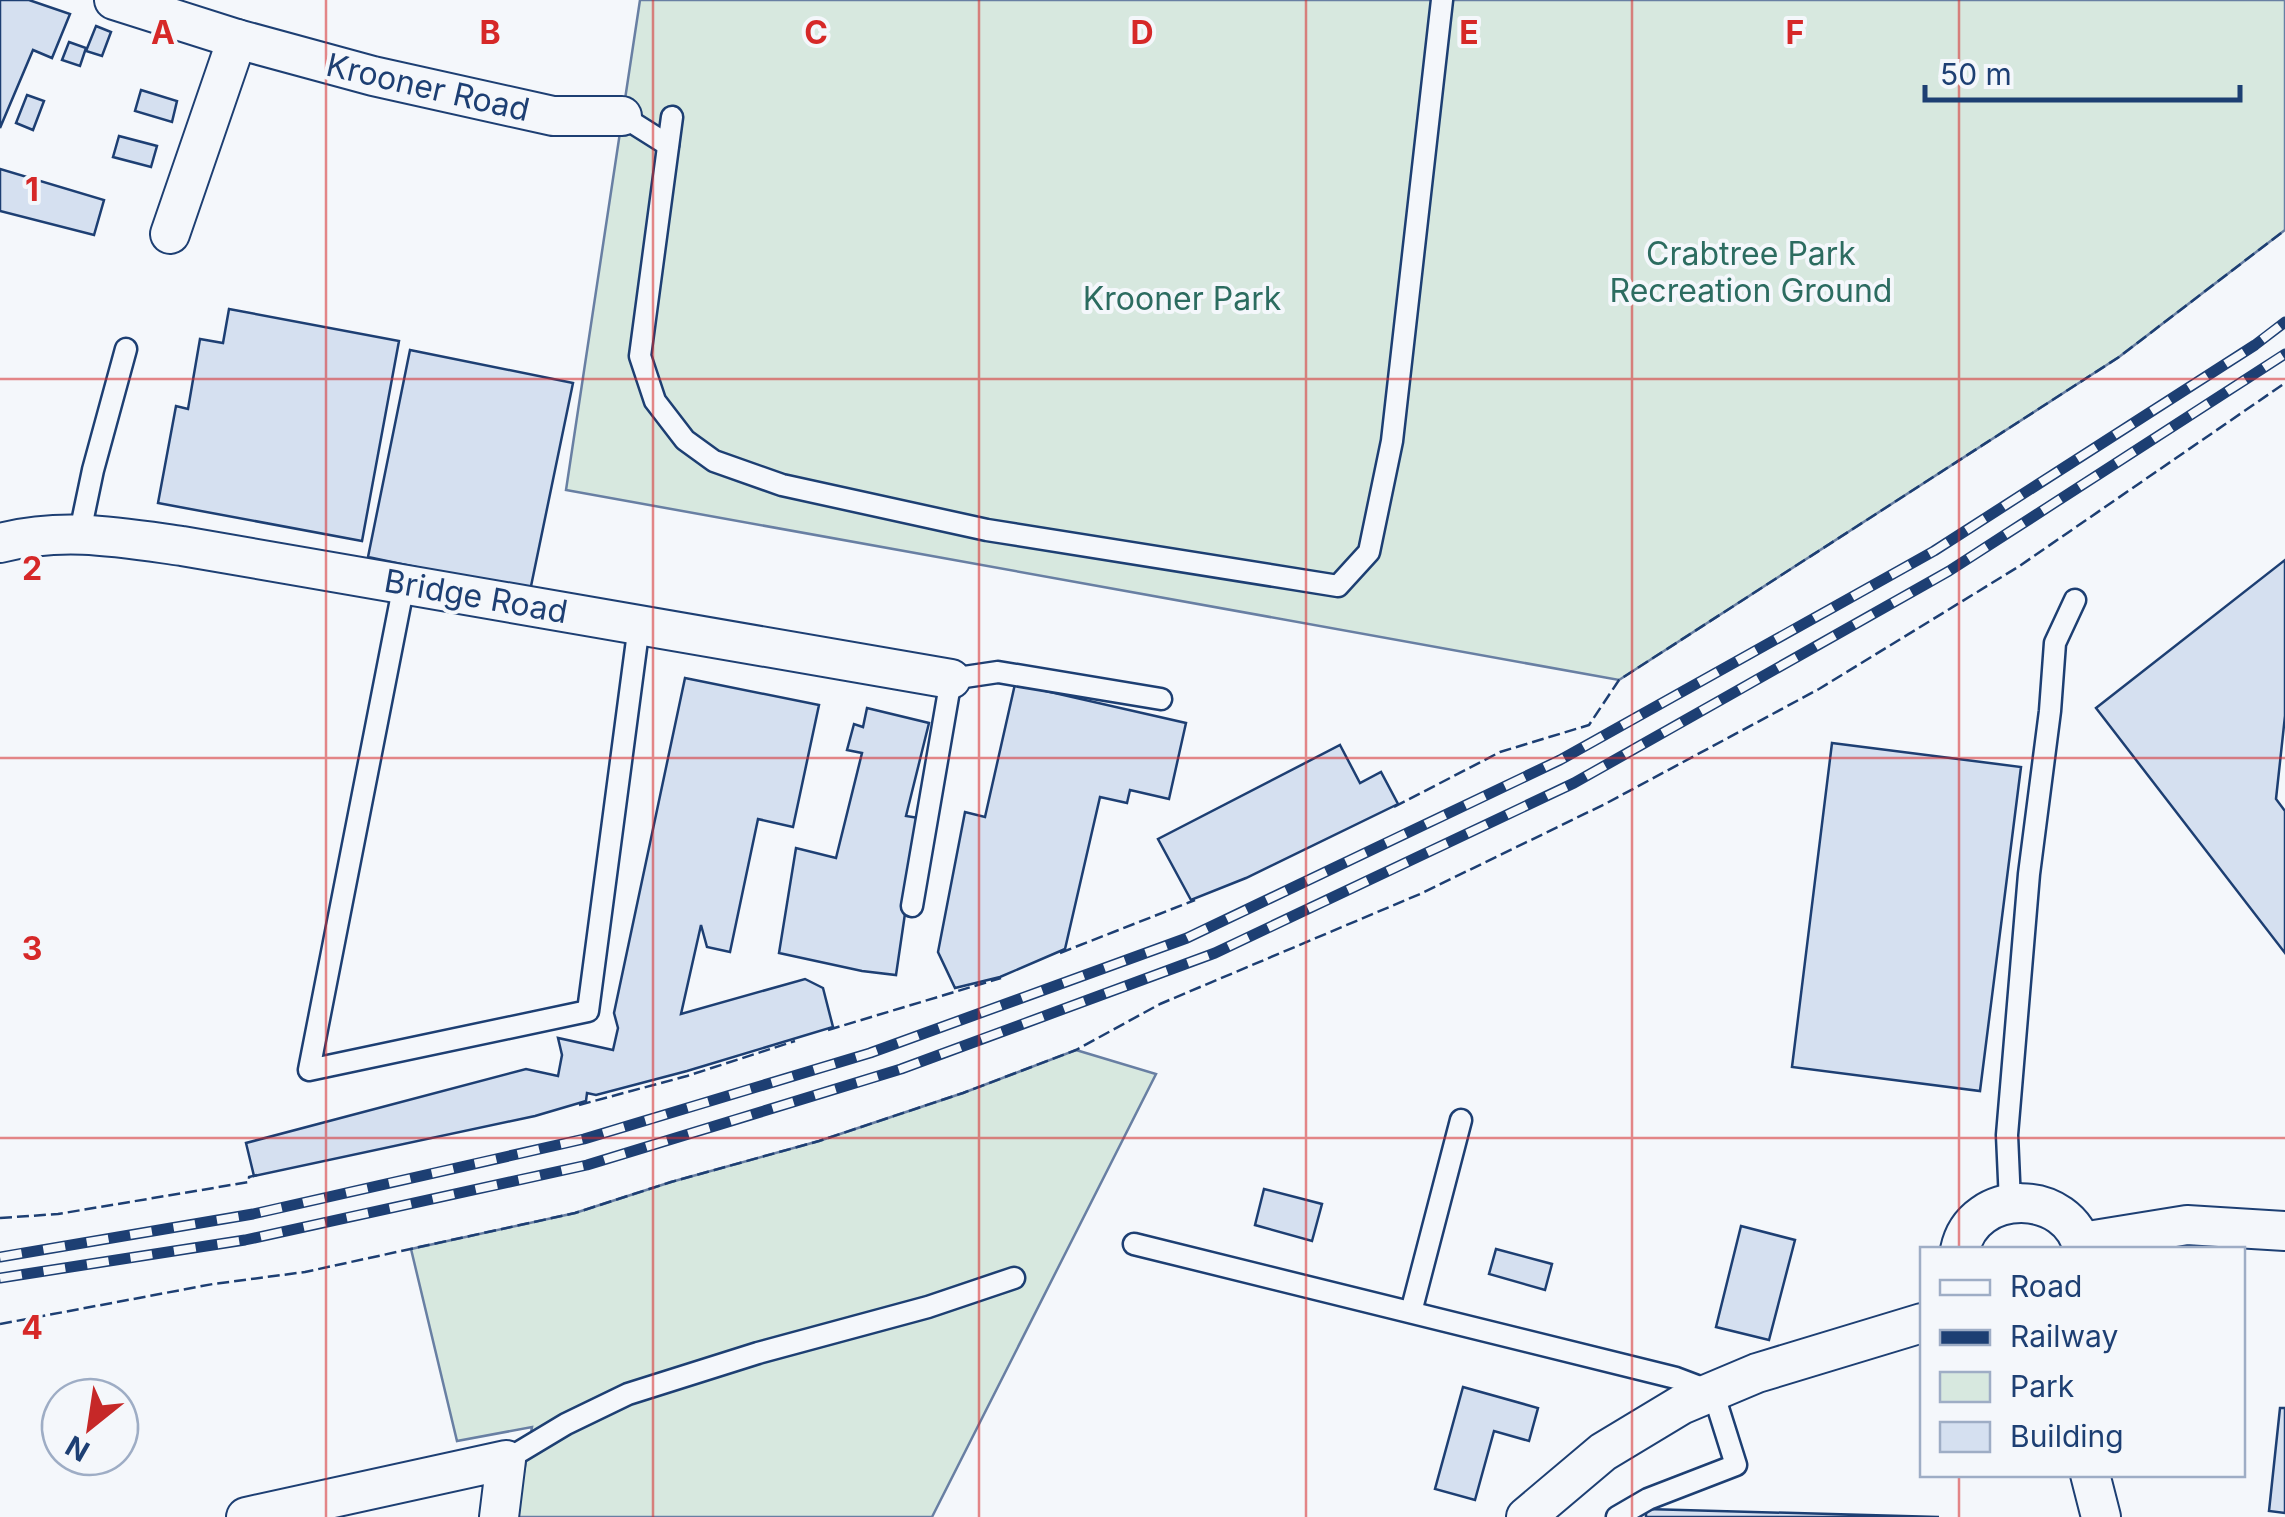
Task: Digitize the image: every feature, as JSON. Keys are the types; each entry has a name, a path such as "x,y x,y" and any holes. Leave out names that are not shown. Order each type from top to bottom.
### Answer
{"street":[{"name":"Krooner Road","path":"114,0 373,76 553,116 622,116"},
{"path":"170,234 237,39"},
{"name":"Bridge Road","path":"0,543 35,534 80,532 950,679"},
{"path":"1961,1247 1968,1229 1983,1214 2010,1202 2031,1202 2060,1214 2082,1246 2186,1224 2285,1232"},
{"path":"1526,1517 1602,1452 1682,1405 1757,1374 1920,1324"},
{"path":"246,1517 506,1460 499,1517"},
{"path":"2091,1477 2101,1517"}],"lane":[{"path":"672,117 640,356 655,401 685,440 714,460 782,485 857,499 922,518 1338,586 1369,552 1392,441 1442,0"},
{"path":"622,116 668,145"},
{"path":"80,532 126,349"},
{"path":"404,584 310,1070 588,1011 639,625"},
{"path":"2010,1202 2008,1135 2029,874 2055,643 2075,600"},
{"path":"912,906 950,679 998,672 1161,698"},
{"path":"1411,1312 1461,1120"},
{"path":"1134,1244 1676,1378 1713,1392 1736,1465 1648,1500 1617,1517"},
{"path":"506,1460 566,1424 628,1394 758,1353 928,1307 1014,1278"}],"green space":[{"path":"640,0 2285,0 2285,230 2119,357 1619,680 566,490"},
{"path":"1076,1050 1156,1074 932,1517 516,1517 532,1427 457,1441 411,1249 575,1213 819,1141"}],"building":[{"path":"0,0 29,0 70,14 52,58 33,50 0,128"},
{"path":"96,26 111,32 102,56 86,51"},
{"path":"69,42 86,48 80,66 62,60"},
{"path":"141,90 177,101 172,122 135,111"},
{"path":"27,95 44,101 33,130 16,123"},
{"path":"119,136 157,146 151,167 113,157"},
{"path":"0,169 104,200 94,235 0,211"},
{"path":"229,309 399,341 362,541 158,503 176,406 188,409 200,339 223,343"},
{"path":"410,350 573,383 530,591 368,557"},
{"path":"2285,560 2285,716 2276,799 2285,811 2285,953 2096,708"},
{"path":"685,678 819,705 793,827 758,819 730,952 707,947 701,925 681,1014 805,979 823,988 833,1027 687,1071 596,1095 587,1093 586,1101 535,1116 254,1176 246,1143 526,1069 558,1076 562,1055 558,1038 613,1050 618,1028 614,1013"},
{"path":"1015,684 1186,723 1169,799 1130,790 1127,803 1100,797 1065,949 1000,977 955,988 938,952 965,812 985,817"},
{"path":"867,708 929,723 906,816 919,818 896,975 779,953 796,848 836,858 862,753 847,750 854,724 863,727"},
{"path":"1832,743 2021,767 1980,1091 1792,1067"},
{"path":"1340,745 1360,783 1381,772 1398,804 1246,878 1191,900 1158,839"},
{"path":"1264,1189 1322,1204 1312,1241 1255,1225"},
{"path":"1741,1226 1795,1240 1769,1340 1716,1327"},
{"path":"1496,1249 1552,1264 1545,1290 1489,1274"},
{"path":"1463,1387 1538,1408 1529,1441 1494,1431 1475,1500 1435,1489"},
{"path":"2280,1408 2285,1408 2285,1513 2269,1511"},
{"path":"1646,1509 1939,1517 1646,1517"}],"railway":[{"path":"0,1257 253,1214 584,1139 870,1053 1187,938 1560,760 1934,551 2285,322"},
{"path":"0,1278 245,1240 587,1165 901,1069 1215,953 1574,783 1949,571 2285,354"}],"fence":[{"path":"1394,807 1500,752 1589,725 1619,680 2119,357 2285,230"},
{"path":"0,1324 213,1284 305,1272 575,1213 819,1141 1076,1050 1160,1004 1420,894 1605,804 1819,689 2018,567 2285,383"},
{"path":"1060,953 1195,900"},
{"path":"828,1030 1001,978"},
{"path":"579,1105 795,1041"},
{"path":"0,1218 58,1214 249,1182 249,1177 257,1175"}],"park label":[{"name":"Crabtree Park Recreation Ground","path":"1751,272"},
{"name":"Krooner Park","path":"1182,298"}]}
